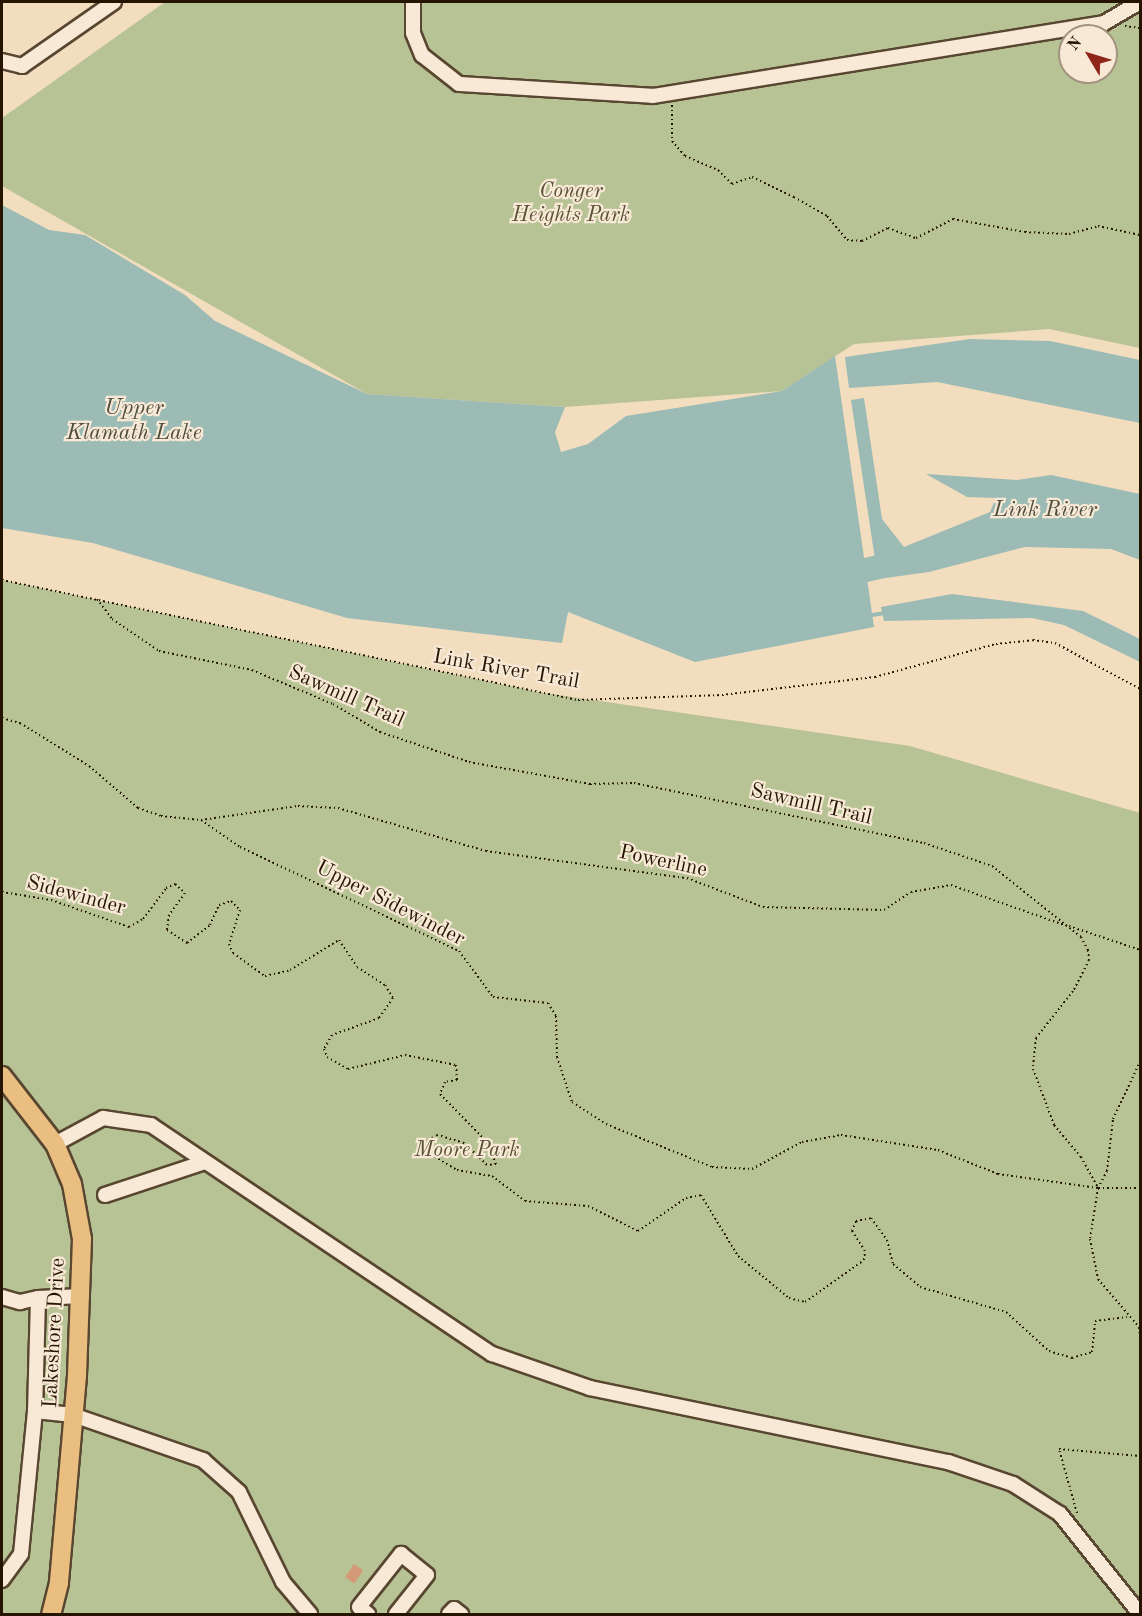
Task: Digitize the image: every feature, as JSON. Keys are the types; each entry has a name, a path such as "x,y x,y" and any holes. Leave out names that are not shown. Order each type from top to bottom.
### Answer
{"main road":[{"name":"Lakeshore Drive","path":"2,1076 55,1144 79,1210 82,1296 59,1583 51,1614"}],"street":[{"path":"413,2 412,33 422,55 459,84 563,93 674,93 1104,23 1140,2"},
{"path":"2,61 22,66 112,5"},
{"path":"55,1144 103,1118 151,1125 492,1354 590,1388 948,1462 1027,1490 1073,1527 1140,1614"},
{"path":"105,1195 205,1162"},
{"path":"2,1297 20,1302 38,1298 82,1296"},
{"path":"2,1580 21,1554 34,1411 38,1298"},
{"path":"34,1411 73,1415 203,1460 239,1492 283,1582 310,1614"},
{"path":"368,1614 359,1607 401,1554 428,1575 396,1614"},
{"path":"449,1614 454,1609 461,1614"}],"path":[{"path":"674,93 672,141 685,156 718,170 732,184 752,177 794,197 827,216 847,240 862,241 888,228 916,238 953,219 1025,232 1069,234 1098,226 1140,235"},
{"name":"Link River Trail","path":"2,579 578,700 722,695 874,677 996,644 1033,640 1055,644 1140,689"},
{"name":"Sawmill Trail","path":"97,599 112,619 159,651 252,670 333,704 380,732 469,762 590,784 634,783 976,858 1082,937 1089,960 1036,1038 1033,1069 1054,1125 1081,1157 1098,1188"},
{"path":"2,718 20,723 88,766 138,808 201,820"},
{"name":"Powerline","path":"201,820 298,806 338,808 486,851 687,878 763,907 884,910 911,892 951,885 1140,950"},
{"name":"Upper Sidewinder","path":"201,820 240,847 459,951 493,997 548,1003 556,1016 564,1088 572,1102 606,1124 712,1167 752,1169 802,1142 841,1136 938,1150 998,1174 1098,1188"},
{"name":"Sidewinder","path":"2,892 51,900 129,927 143,920 166,888 175,884 185,893 170,915 167,930 187,943 210,925 219,905 231,901 240,910 229,944 232,953 265,976 290,970 339,940 357,967 385,985 393,998 379,1018 332,1035 324,1049 327,1057 348,1069 405,1055 456,1065 457,1080 445,1082 440,1094 487,1142 496,1164 487,1165 464,1143 437,1135 429,1140 427,1152 457,1170 492,1176 525,1201 588,1206 638,1231 686,1198 701,1195 738,1256 789,1298 805,1302 864,1260 852,1231 856,1221 871,1218 887,1240 893,1264 920,1287 1006,1312 1049,1351 1072,1358 1092,1352 1095,1321 1127,1317"},
{"path":"1140,1062 1113,1119 1107,1171 1098,1188 1091,1256 1098,1279 1127,1317 1140,1327 1140,1336"},
{"path":"1098,1188 1140,1188"},
{"path":"1140,1370 1140,1416"},
{"path":"1073,1527 1076,1500 1059,1449 1140,1456"}],"green space":[{"name":"Conger Heights Park","path":"165,2 1140,2 1140,348 1049,329 854,344 782,391 565,407 367,394 2,186 2,118"},
{"name":"Moore Park","path":"2,580 544,693 910,746 1140,813 1140,1614 2,1614"}],"water":[{"name":"Upper Klamath Lake","path":"2,205 49,230 85,235 185,295 215,321 367,394 565,407 555,432 561,452 588,444 626,416 782,391 835,356 874,627 695,662 568,612 562,643 347,618 93,543 2,528"},
{"path":"970,339 1050,341 1140,360 1140,423 937,382 849,388 845,357"},
{"name":"Link River","path":"864,398 882,519 904,547 990,512 996,498 967,497 926,474 1017,480 1051,475 1140,494 1140,560 1111,549 1025,547 929,572 878,579 851,400"},
{"path":"952,594 1083,611 1140,639 1140,662 1064,625 1032,618 884,621 881,607"}],"building":[{"path":"354,1564 363,1570 354,1583 345,1577"}],"waterway":[{"name":"Link River","path":"866,570 908,560"},
{"path":"872,615 886,613"}]}
